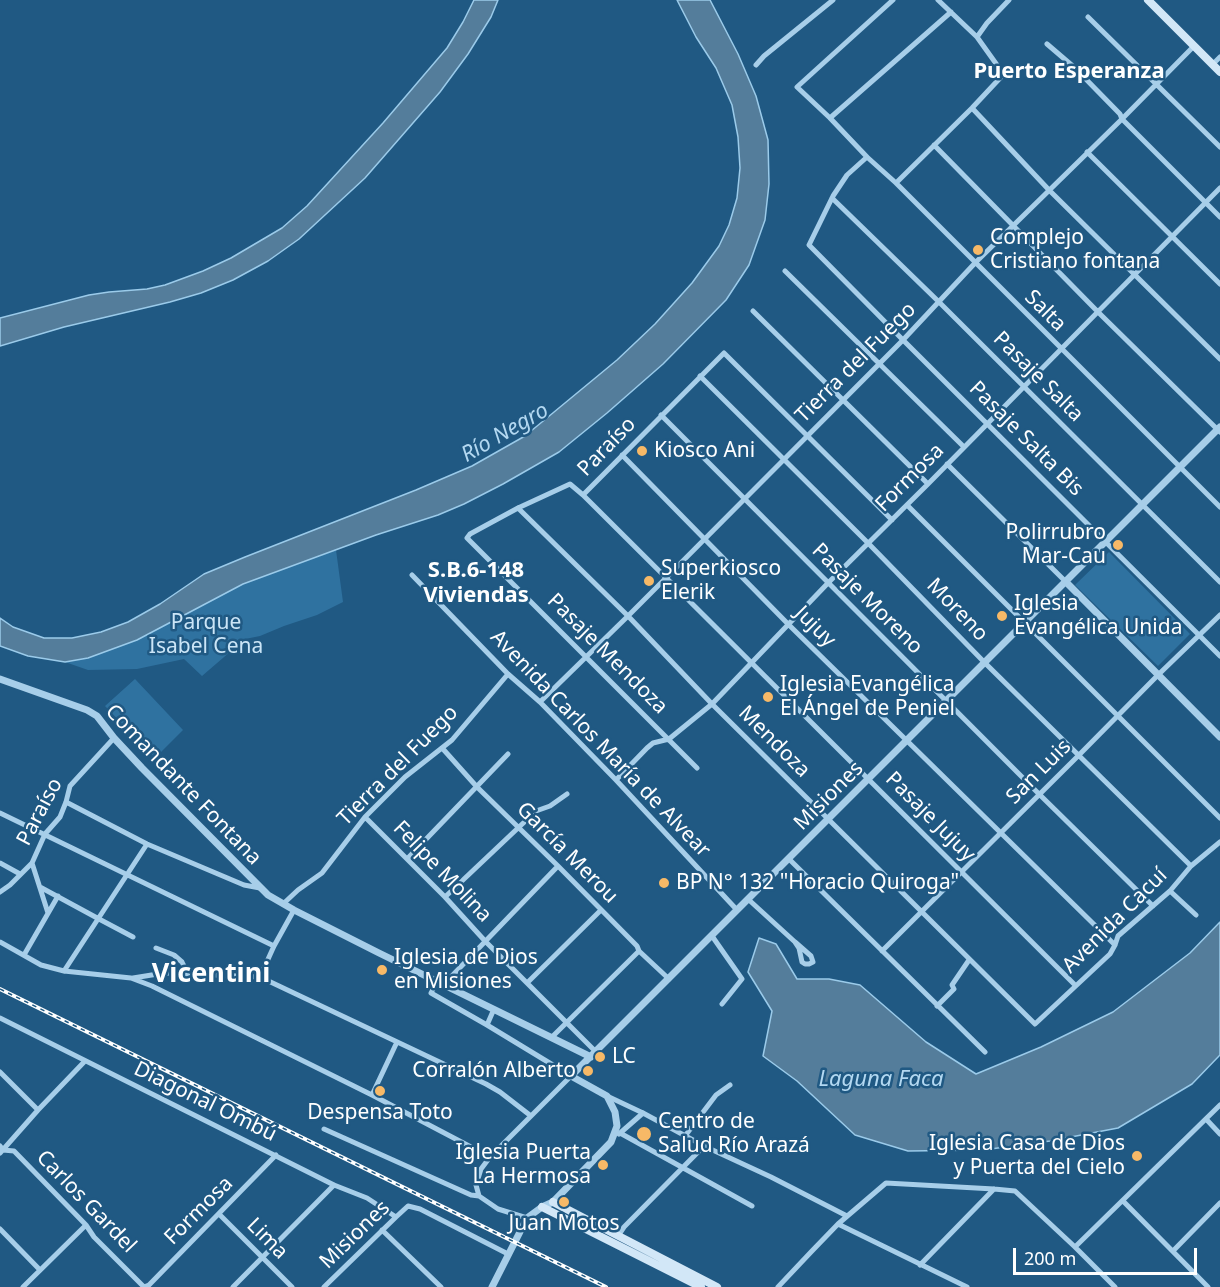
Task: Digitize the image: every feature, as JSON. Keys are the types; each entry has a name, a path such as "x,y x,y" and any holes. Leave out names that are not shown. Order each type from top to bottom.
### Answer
{"main road":[{"path":"1148,0 1220,72"},
{"path":"553,1202 717,1287"},
{"path":"542,1207 701,1287"}],"street":[{"path":"756,64 833,0"},
{"name":"Salta","path":"893,0 797,87 1220,507"},
{"path":"896,183 1001,77 1002,72 977,37 938,0"},
{"path":"977,37 1009,0"},
{"path":"830,118 951,12"},
{"path":"1088,17 1220,147"},
{"path":"1047,44 1075,68 1120,114 1122,119 1220,217"},
{"name":"Tierra del Fuego","path":"540,702 880,364 975,263 1194,46"},
{"path":"1212,65 1220,57"},
{"path":"972,108 1049,190 1220,359"},
{"path":"934,145 1098,312 1219,429"},
{"path":"1087,152 1220,284"},
{"path":"832,198 847,175 867,157"},
{"name":"Formosa","path":"615,780 653,743 669,739 712,704 828,583 1220,188"},
{"name":"Pasaje Salta Bis","path":"832,198 809,245 1220,656"},
{"name":"Pasaje Salta","path":"832,198 1220,582"},
{"path":"784,271 964,447"},
{"path":"753,311 928,484"},
{"name":"Paraíso","path":"467,538 477,529 570,484 583,495 724,353 807,436"},
{"name":"Moreno","path":"700,376 985,663 1191,866"},
{"name":"Pasaje Moreno","path":"661,416 1153,906"},
{"name":"Misiones","path":"479,1196 476,1185 481,1169 490,1157 1219,429"},
{"path":"807,436 892,520"},
{"name":"Jujuy","path":"622,455 789,624 1115,945"},
{"path":"947,465 1220,737"},
{"name":"Pasaje Jujuy","path":"583,495 1075,986"},
{"path":"907,504 1220,818"},
{"name":"Mendoza","path":"518,508 1035,1024"},
{"name":"Pasaje Mendoza","path":"467,538 697,768"},
{"name":"Avenida Carlos María de Alvear","path":"412,575 508,674 540,702 738,910"},
{"name":"San Luis","path":"882,951 1220,615"},
{"name":"Tierra del Fuego","path":"283,904 321,873 365,818 405,777 452,741 508,674"},
{"name":"Comandante Fontana","path":"0,680 87,710 97,716 114,738 268,895 494,1009 594,1055"},
{"name":"Paraíso","path":"48,913 32,863 45,834 60,817 70,786 114,738"},
{"name":"García Merou","path":"443,749 477,787 669,979"},
{"path":"407,859 508,754"},
{"path":"445,897 536,811 550,806 567,794"},
{"path":"66,802 147,844 244,885 260,888"},
{"path":"0,813 274,946"},
{"name":"Felipe Molina","path":"365,818 445,897 594,1055"},
{"name":"Avenida Cacuí","path":"1035,1024 1110,954 1118,936 1170,891 1191,866 1220,842"},
{"path":"64,971 147,844"},
{"path":"789,859 985,1052"},
{"path":"0,863 20,874"},
{"path":"0,892 32,863"},
{"path":"445,984 558,866"},
{"path":"40,887 133,937"},
{"path":"1170,891 1197,915"},
{"path":"24,955 58,896"},
{"path":"749,900 795,942"},
{"path":"260,977 294,910"},
{"path":"527,983 600,910"},
{"path":"712,936 742,979 722,1004"},
{"path":"0,942 41,965 64,971 131,978 153,986 372,1095 490,1157"},
{"path":"156,948 174,955 182,962 188,974"},
{"path":"552,1037 639,951"},
{"path":"937,1006 954,989 952,985 969,960"},
{"path":"131,978 164,973 260,977 500,1092 531,1116"},
{"path":"437,981 430,993 487,1024 571,1076 704,1146 847,1216"},
{"path":"458,1008 465,994"},
{"path":"487,1024 494,1009"},
{"name":"Diagonal Ombú","path":"0,1018 334,1185 367,1198 396,1217"},
{"path":"372,1095 397,1042"},
{"path":"1,1150 85,1061"},
{"path":"0,1072 38,1110"},
{"path":"685,1136 716,1095 730,1085"},
{"path":"607,1096 615,1112 617,1126 611,1142"},
{"path":"1075,1247 1220,1105"},
{"path":"492,1287 526,1218 553,1202 620,1133 643,1113"},
{"path":"1206,1119 1220,1134"},
{"path":"324,1128 471,1195 479,1196 498,1209 526,1218"},
{"path":"620,1133 752,1206"},
{"path":"618,1236 624,1227 704,1146"},
{"name":"Carlos Gardel","path":"1,1150 14,1151 144,1287"},
{"name":"Formosa","path":"144,1287 149,1285 276,1155"},
{"path":"778,1287 838,1224 886,1183 1016,1191 1115,1287"},
{"path":"233,1287 334,1185"},
{"path":"920,1265 994,1189"},
{"path":"1122,1201 1208,1287"},
{"path":"1173,1251 1220,1203"},
{"name":"Misiones","path":"324,1287 408,1206 420,1209 508,1254"},
{"name":"Lima","path":"219,1214 292,1287"},
{"path":"838,1224 967,1287"},
{"path":"23,1287 86,1225"},
{"path":"0,1229 40,1270"},
{"path":"382,1230 441,1287"}],"green space":[{"name":"Parque Isabel Cena","path":"336,550 343,602 317,615 260,636 245,639 202,676 184,659 137,669 88,670 65,662 88,658 243,584"},
{"path":"1109,552 1190,634 1158,666 1075,585"},
{"path":"135,679 183,730 155,758 105,706"}],"water":[{"path":"474,0 498,0 491,17 468,54 440,92 365,178 299,239 268,261 233,280 201,293 64,327 0,346 0,318 89,295 165,285 231,258 282,228 307,206 383,123 447,48"},
{"path":"677,0 710,0 738,54 756,96 768,140 769,184 765,220 749,265 726,300 663,364 559,452 464,504 243,584 137,640 88,658 65,662 28,656 0,646 0,618 13,627 44,638 72,638 101,632 128,622 160,604 204,574 472,466 525,436 617,360 655,324 692,283 719,246 729,225 737,198 740,168 738,137 732,105 716,68 696,37"},
{"name":"Laguna Faca","path":"1220,922 1220,1055 1192,1084 1118,1128 1050,1141 983,1150 908,1151 855,1135 797,1081 763,1056 772,1011 748,972 759,938 776,944 797,979 829,979 860,985 926,1042 976,1074 1041,1047 1113,1012 1190,953"}],"railway":[{"path":"0,989 606,1287"}],"place":[{"name":"Complejo Cristiano fontana","path":"978,250"},
{"name":"Kiosco Ani","path":"642,451"},
{"name":"Polirrubro Mar-Cau","path":"1118,545"},
{"name":"Superkiosco Elerik","path":"649,581"},
{"name":"Iglesia Evangélica Unida","path":"1002,616"},
{"name":"Iglesia Evangélica El Ángel de Peniel","path":"768,697"},
{"name":"BP N° 132 \"Horacio Quiroga\"","path":"664,883"},
{"name":"Iglesia de Dios en Misiones","path":"382,970"},
{"name":"LC","path":"600,1057"},
{"name":"Corralón Alberto","path":"588,1071"},
{"name":"Despensa Toto","path":"380,1091"},
{"name":"Centro de Salud Río Arazá","path":"644,1134"},
{"name":"Iglesia Casa de Dios y Puerta del Cielo","path":"1137,1156"},
{"name":"Iglesia Puerta La Hermosa","path":"603,1165"},
{"name":"Juan Motos","path":"564,1202"}],"district":[{"name":"Puerto Esperanza","path":"1069,72"},
{"name":"S.B.6-148 Viviendas","path":"476,584"},
{"name":"Vicentini","path":"211,974"}],"water label":[{"name":"Río Negro","path":"505,433"}]}
